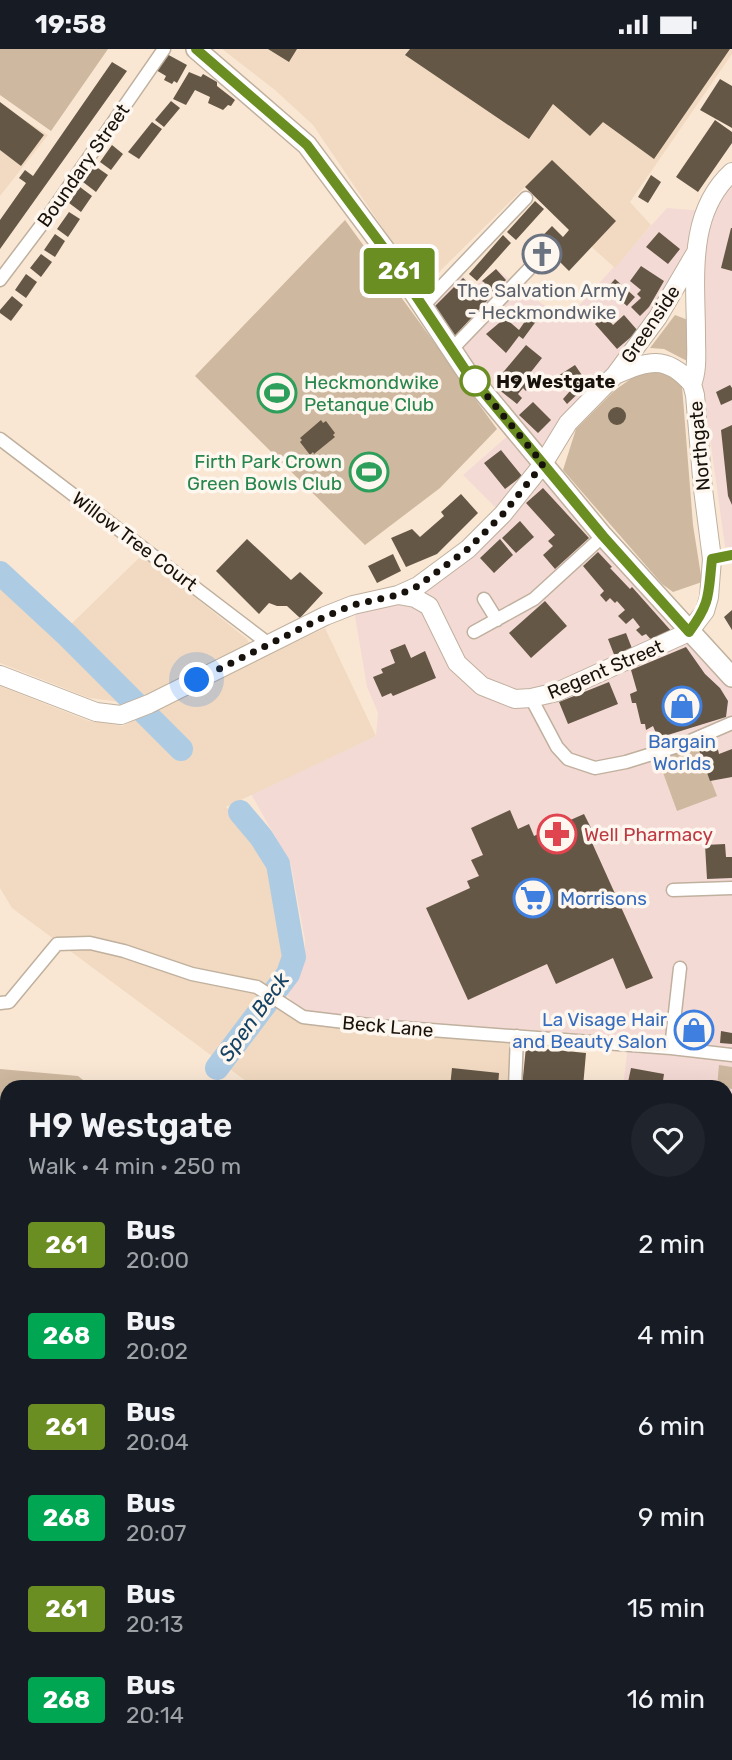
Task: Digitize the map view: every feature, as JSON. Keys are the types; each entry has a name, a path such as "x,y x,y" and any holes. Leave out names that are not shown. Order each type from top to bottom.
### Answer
{"main road":[{"path":"196,49 307,145 386,251 466,371 603,536 689,632 729,670"}],"street":[{"name":"Boundary Street","path":"0,280 49,215 164,49"},
{"name":"Greenside","path":"0,675 96,712 121,715 353,605 398,595 418,586 468,549 503,514 543,464 568,423 615,375 658,317 695,254 704,211 732,171"},
{"path":"423,306 526,198"},
{"name":"Northgate","path":"689,632 705,611 712,559 692,384 695,378 696,350 695,254"},
{"path":"452,349 532,265"},
{"path":"615,375 637,366 665,363 681,372 692,384"},
{"name":"Willow Tree Court","path":"0,439 269,644"},
{"path":"474,632 534,599 603,536"},
{"path":"712,559 732,555"},
{"path":"434,615 434,591 442,569"},
{"path":"398,595 429,606 434,615"},
{"path":"484,599 497,620"},
{"name":"Regent Street","path":"434,615 457,663 482,686 515,699 557,692 689,632"},
{"path":"531,698 557,747 568,759 595,768 626,762 681,745 732,723"},
{"path":"673,890 732,888"},
{"name":"Beck Lane","path":"0,1003 9,1002 57,944 90,943 192,974 257,988 303,1017 378,1026 732,1055"},
{"path":"671,1048 680,968"},
{"path":"515,1080 517,1036"}],"shaded area":[{"path":"0,49 108,49 51,131 0,95"},
{"path":"222,49 732,49 732,54 630,202 651,225 615,268 525,187 426,285 401,255 313,125 275,90"},
{"path":"0,104 48,135 0,196"},
{"path":"732,172 732,547 725,547 688,279 541,460 732,665 732,1080 624,1080 628,1045 303,1017 286,993 305,959 305,940 291,865 251,794 376,736 378,713 367,687 353,605 398,595 502,514 463,475 521,424 452,349 429,305 461,275 475,286 496,269 565,321 667,208 704,211"},
{"path":"345,220 497,429 440,488 365,545 195,376"},
{"path":"675,315 688,320 687,361 664,349 650,348"},
{"path":"655,368 668,372 682,386 693,525 702,582 673,592 662,584 563,470 576,429 615,390 639,373"},
{"path":"142,555 247,639 260,659 325,628 376,736 226,807 265,848 289,953 262,990 303,1017 378,1026 411,1037 517,1036 517,1080 245,1080 12,908 0,888 0,686 89,721 123,726 130,722 120,702 89,698 0,663 0,580 65,646 58,637"},
{"path":"698,747 717,796 677,811 658,759"},
{"path":"719,1065 732,1067 732,1080 718,1080"},
{"path":"0,1069 78,1076 83,1080 0,1080"}],"building":[{"path":"268,49 297,49 289,62"},
{"path":"410,49 730,49 654,159 603,122 590,136 553,104 529,139 405,55"},
{"path":"165,53 187,65 177,83 164,80 166,76 156,70"},
{"path":"112,62 127,71 0,249 0,220 26,183 19,178 25,170 33,176"},
{"path":"189,72 201,77 203,74 217,82 217,86 235,100 231,106 228,105 223,110 208,103 210,97 195,90 186,105 173,99"},
{"path":"720,79 732,86 732,128 700,110"},
{"path":"171,101 180,108 164,127 155,120"},
{"path":"0,102 44,135 21,166 0,150"},
{"path":"715,120 732,132 732,143 698,192 676,177"},
{"path":"152,122 162,129 139,159 128,152"},
{"path":"112,145 123,154 111,170 100,162"},
{"path":"552,160 616,221 569,271 554,256 544,267 528,251 552,226 563,237 569,230 525,187"},
{"path":"95,166 108,175 96,192 83,182"},
{"path":"651,175 661,182 648,203 638,197"},
{"path":"80,187 92,196 81,212 69,203"},
{"path":"535,201 544,209 516,240 507,232"},
{"path":"69,212 80,219 68,237 57,229"},
{"path":"732,228 732,271 721,268"},
{"path":"659,232 680,249 668,264 646,247"},
{"path":"55,234 65,241 55,257 44,250"},
{"path":"503,235 511,243 477,281 469,274"},
{"path":"41,254 52,262 41,277 30,268"},
{"path":"641,266 664,281 649,307 640,316 631,307 641,298 637,294 641,290 630,281"},
{"path":"496,269 506,280 453,338 434,307 463,278 473,287 471,289 475,294 485,283 482,281"},
{"path":"26,274 37,282 26,298 15,290"},
{"path":"615,279 635,297 627,306 607,288"},
{"path":"12,296 23,305 11,321 0,313 0,310"},
{"path":"530,314 537,320 523,339 519,336 506,353 486,334 505,318 519,330"},
{"path":"624,315 638,331 617,349 595,324 605,316 613,325"},
{"path":"526,345 542,358 527,377 533,382 526,391 523,388 518,394 522,398 517,404 497,388 504,379 500,376"},
{"path":"575,365 588,384 567,404 563,399 570,391 565,387 557,390 550,381"},
{"path":"730,385 732,400 721,405 716,392"},
{"path":"533,402 551,420 538,433 519,415"},
{"path":"617,407 623,410 626,416 623,422 617,425 611,422 608,416 611,410"},
{"path":"321,420 323,423 326,421 335,437 310,455 300,438"},
{"path":"732,425 732,505 728,496 721,430"},
{"path":"501,450 522,476 505,489 484,463"},
{"path":"543,488 589,538 555,569 543,555 553,546 548,541 555,535 526,503"},
{"path":"461,494 478,513 437,554 406,567 391,538 412,529 420,537 444,516 441,512"},
{"path":"520,521 534,537 516,553 502,538"},
{"path":"247,539 291,580 300,572 323,593 300,618 287,606 269,603 259,614 216,571"},
{"path":"500,539 513,555 494,573 480,558"},
{"path":"598,552 673,633 654,643 646,634 642,636 636,630 640,627 633,618 626,624 618,616 625,610 610,598 606,602 600,595 604,591 583,566"},
{"path":"393,554 401,571 377,583 368,566"},
{"path":"545,601 567,626 531,658 509,633"},
{"path":"732,610 732,630 724,617"},
{"path":"626,633 633,651 615,657 608,639"},
{"path":"405,644 411,658 425,651 436,678 393,696 391,693 382,697 373,677 383,673 381,669 395,663 390,650"},
{"path":"686,647 728,701 726,717 658,738 653,726 646,730 645,724 641,724 636,703 632,703 630,694 637,691 631,670"},
{"path":"609,682 618,704 568,724 559,702"},
{"path":"716,741 719,754 732,749 732,777 710,781 698,747"},
{"name":"Morrisons","path":"510,810 518,829 529,824 534,836 584,814 594,834 589,836 653,978 626,989 613,958 556,984 547,964 468,1000 426,908 470,888 467,881 479,876 471,860 483,855 471,828"},
{"path":"725,844 726,857 732,857 732,878 707,879 705,845"},
{"name":"La Visage Hair and Beauty Salon","path":"688,1020 702,1021 701,1041 686,1039"},
{"path":"721,1031 732,1033 732,1044 720,1043"},
{"path":"526,1047 586,1053 584,1080 523,1080"},
{"path":"452,1068 499,1073 498,1080 451,1080"},
{"path":"631,1068 664,1074 663,1080 628,1080"}],"waterway":[{"name":"Spen Beck","path":"0,573 67,635 181,749"},
{"name":"Spen Beck","path":"217,1068 288,974 294,957 278,864 261,837 240,812"}],"bus line":[{"name":"261","path":"196,49 307,145 386,251 466,371 603,536 689,632 705,611 712,559 732,555"}],"place":[{"name":"The Salvation Army - Heckmondwike","path":"542,254"},
{"name":"H9 Westgate","path":"475,381"},
{"name":"Heckmondwike Petanque Club","path":"277,393"},
{"name":"Firth Park Crown Green Bowls Club","path":"369,472"},
{"name":"Bargain Worlds","path":"682,706"},
{"name":"Well Pharmacy","path":"557,834"},
{"name":"Morrisons","path":"533,898"},
{"name":"La Visage Hair and Beauty Salon","path":"694,1030"}],"route":[{"path":"197,680 324,617 353,605 398,595 418,586 468,549 503,514 543,464 475,381"}]}
